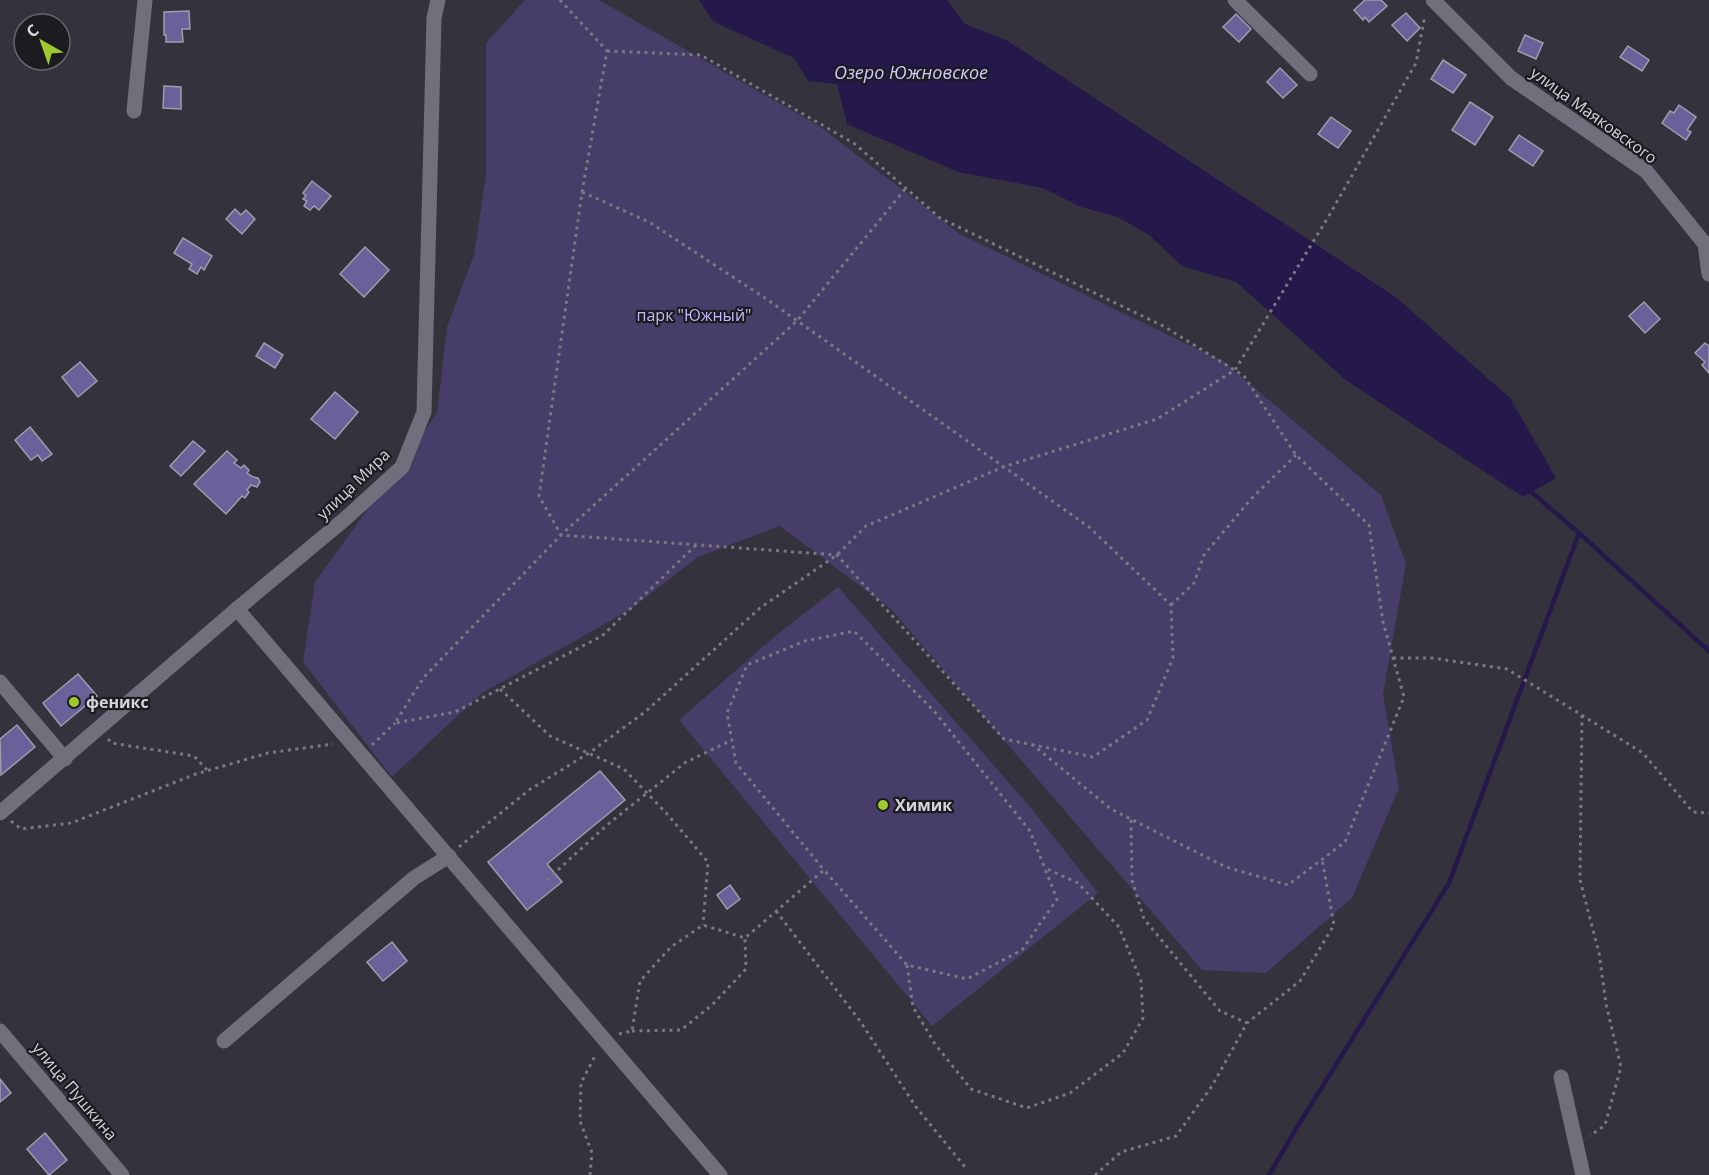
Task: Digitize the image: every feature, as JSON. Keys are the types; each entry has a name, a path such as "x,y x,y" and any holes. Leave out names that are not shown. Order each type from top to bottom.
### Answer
{"street":[{"path":"134,111 145,0"},
{"name":"улица Мира","path":"4,816 99,729 345,519 402,467 424,412 434,18 438,0"},
{"path":"1235,0 1310,74"},
{"name":"улица Маяковского","path":"1430,5 1511,78 1646,171 1705,244 1709,274"},
{"path":"237,609 720,1175"},
{"path":"0,682 65,759"},
{"path":"224,1041 414,878 449,856"},
{"name":"улица Пушкина","path":"0,1031 122,1175"},
{"path":"1561,1077 1583,1175"}],"path":[{"path":"560,0 607,51 701,55 855,144 940,218 1165,327 1235,370 1244,376 1296,455 1369,525 1383,622 1404,697 1345,842 1288,885 1226,867 1112,809 1032,744"},
{"path":"449,856 529,790 588,753 645,712 760,608 837,555 866,526 1003,467 1158,419 1235,370 1330,214 1416,63 1430,5"},
{"path":"561,535 539,496 582,192 607,51"},
{"path":"362,755 394,723 424,677 561,535 797,321 906,188"},
{"path":"561,535 837,555 1004,739 1093,757 1147,720 1173,658 1171,604 1089,527 765,298 649,222 582,192"},
{"path":"1171,604 1194,583 1204,555 1251,499 1296,455"},
{"path":"394,723 455,712 602,636 697,545"},
{"path":"908,965 968,979 1022,950 1057,899 1030,831 934,711 854,631 805,641 747,665 727,712 736,763 824,870 908,965 913,1007 935,1044 971,1089 1027,1108 1070,1094 1123,1053 1143,1018 1141,981 1119,927 1078,883 1045,868"},
{"path":"1393,658 1432,658 1507,669 1643,753 1693,812 1709,813"},
{"path":"500,689 550,736 624,769 708,862 703,925"},
{"path":"1576,1145 1605,1125 1621,1067 1606,1004 1599,952 1580,879 1582,715"},
{"path":"99,729 111,743 194,756 208,771"},
{"path":"547,880 607,825 686,762 732,740"},
{"path":"4,816 21,829 71,823 208,771 268,753 350,741"},
{"path":"1131,819 1132,880 1144,919 1220,1011 1247,1023"},
{"path":"1095,1175 1121,1152 1176,1136 1212,1086 1247,1023 1300,981 1334,925 1322,859"},
{"path":"745,938 824,870"},
{"path":"776,911 860,1021 916,1107 965,1167"},
{"path":"703,925 745,938"},
{"path":"632,1031 640,981 671,946 703,925"},
{"path":"590,1175 592,1153 580,1121 581,1083 604,1037 632,1031 681,1030 712,1005 746,969 745,938"}],"green space":[{"name":"парк \"Южный\"","path":"525,0 599,0 819,126 960,234 1224,362 1381,495 1406,564 1383,694 1399,788 1352,898 1266,973 1202,970 891,609 780,526 698,557 628,611 482,693 392,777 303,662 315,582 437,413 447,327 474,255 486,175 486,43"},
{"path":"838,587 1031,808 1098,893 932,1026 679,720 774,637"}],"water":[{"name":"Озеро Южновское","path":"699,0 947,0 965,24 1008,41 1397,298 1510,398 1556,478 1523,497 1347,381 1236,282 1182,266 1149,235 1118,217 1081,207 1043,188 958,172 847,124 837,84 808,81 794,58 714,22"}],"building":[{"path":"1365,0 1381,0 1387,6 1369,22 1365,17 1363,20 1354,10"},
{"path":"189,11 190,29 182,29 183,42 166,42 164,12"},
{"path":"1406,13 1420,28 1407,41 1392,25"},
{"path":"1236,14 1251,29 1239,42 1223,27"},
{"path":"1525,35 1543,43 1536,59 1518,51"},
{"path":"1628,46 1649,60 1642,71 1620,57"},
{"path":"1443,60 1466,75 1453,93 1431,79"},
{"path":"1280,68 1297,85 1283,98 1267,82"},
{"path":"164,86 181,87 181,109 163,108"},
{"path":"1470,102 1493,117 1475,145 1452,130"},
{"path":"1679,105 1696,117 1687,130 1691,132 1686,140 1662,123 1670,111 1674,113"},
{"path":"1331,117 1351,131 1338,148 1318,134"},
{"path":"1519,135 1543,151 1533,166 1509,150"},
{"path":"312,181 331,196 319,210 314,206 310,210 304,206 307,201 303,199 306,196 303,193"},
{"path":"235,209 241,215 246,210 255,219 242,234 226,219"},
{"path":"183,238 212,256 204,270 201,267 197,274 189,269 192,264 174,253"},
{"path":"365,247 389,270 364,297 340,274"},
{"path":"1644,302 1660,319 1645,333 1629,316"},
{"path":"264,343 283,355 275,368 256,356"},
{"path":"1705,343 1709,346 1709,373 1702,365 1705,362 1695,353"},
{"path":"80,362 97,381 78,397 62,377"},
{"path":"335,392 358,412 335,439 311,419"},
{"path":"30,427 52,454 42,461 38,455 31,460 15,440"},
{"path":"193,441 205,451 181,476 170,466"},
{"path":"227,451 237,460 234,463 241,468 244,465 249,470 247,473 258,478 260,482 257,487 251,485 245,498 242,496 226,514 194,484"},
{"path":"78,674 97,696 61,726 43,703"},
{"path":"17,725 35,747 1,775 0,739"},
{"path":"600,771 625,800 547,864 562,882 527,910 488,862"},
{"path":"730,885 740,899 727,909 717,895"},
{"path":"392,942 407,961 383,981 367,962"},
{"path":"0,1079 11,1093 0,1102"},
{"path":"45,1133 67,1160 49,1175 27,1149"}],"waterway":[{"path":"1269,1175 1449,883 1579,533 1529,490"},
{"path":"1579,533 1709,651"}],"place":[{"name":"феникс","path":"74,702"},
{"name":"Химик","path":"883,805"}]}
